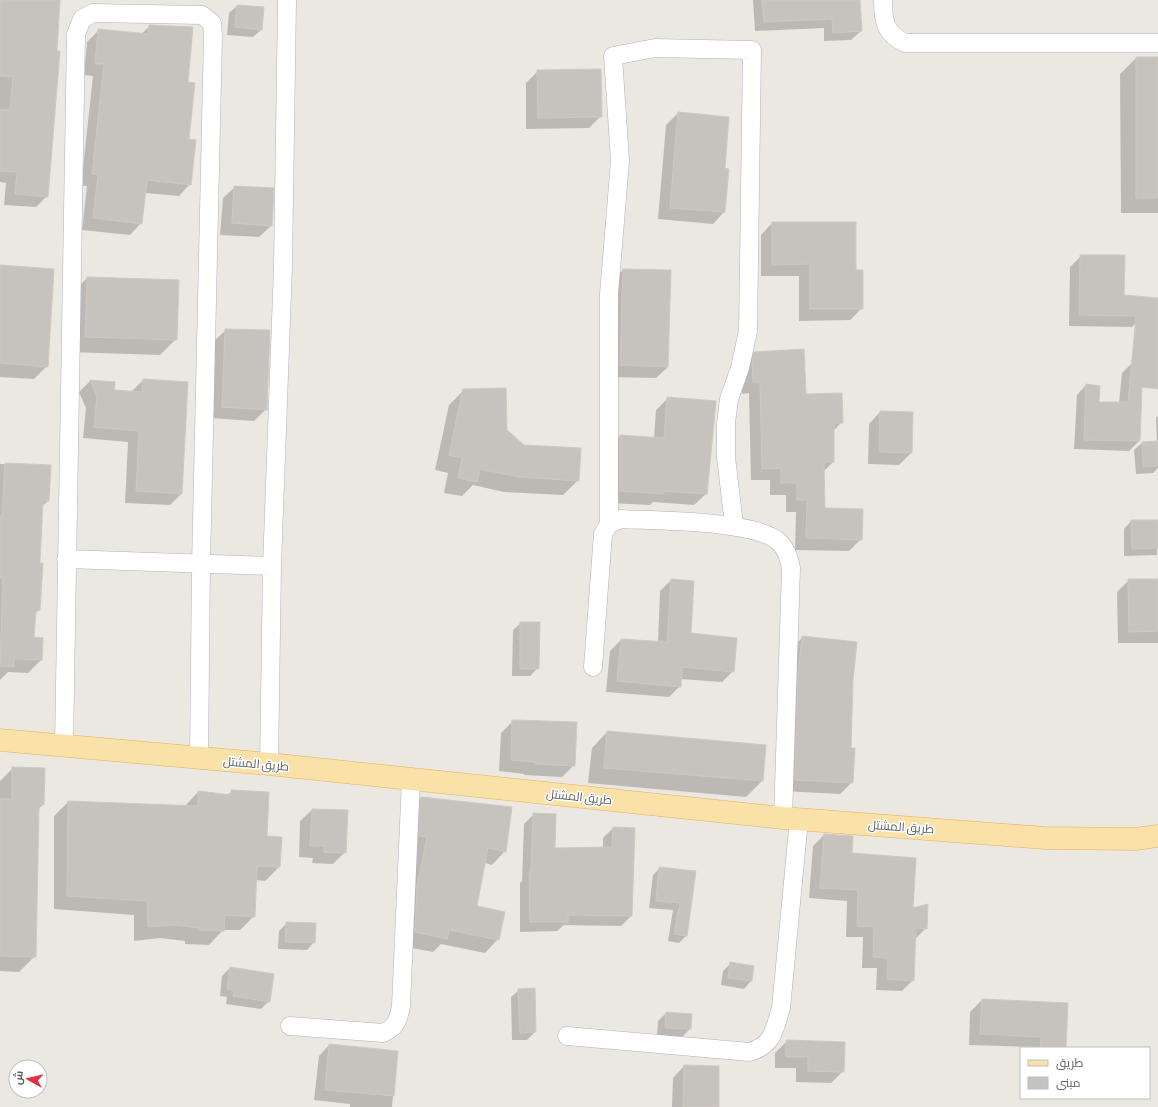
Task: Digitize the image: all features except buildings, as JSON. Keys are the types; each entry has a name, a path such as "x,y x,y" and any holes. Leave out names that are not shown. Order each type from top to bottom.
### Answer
{"main road":[{"name":"طريق المشتل","path":"0,740 269,764 791,819 1045,838 1135,840 1158,836"}],"street":[{"path":"269,764 272,566 283,266 288,0"},
{"path":"883,0 884,20 888,31 895,38 905,43 1158,43"},
{"path":"64,746 76,34 82,19 93,13 202,15 212,23 213,36 201,565 199,758"},
{"path":"593,668 603,534 608,524 609,294 620,161 613,56 655,48 752,50 748,331 740,368 729,399 726,424 726,457 734,525"},
{"path":"567,1036 750,1052 761,1048 772,1037 781,1008 791,819 791,568 787,553 780,542 766,532 734,525 621,519 608,524"},
{"path":"66,559 201,565 272,566"},
{"path":"290,1026 383,1033 392,1029 397,1023 401,1006 411,779"}]}
